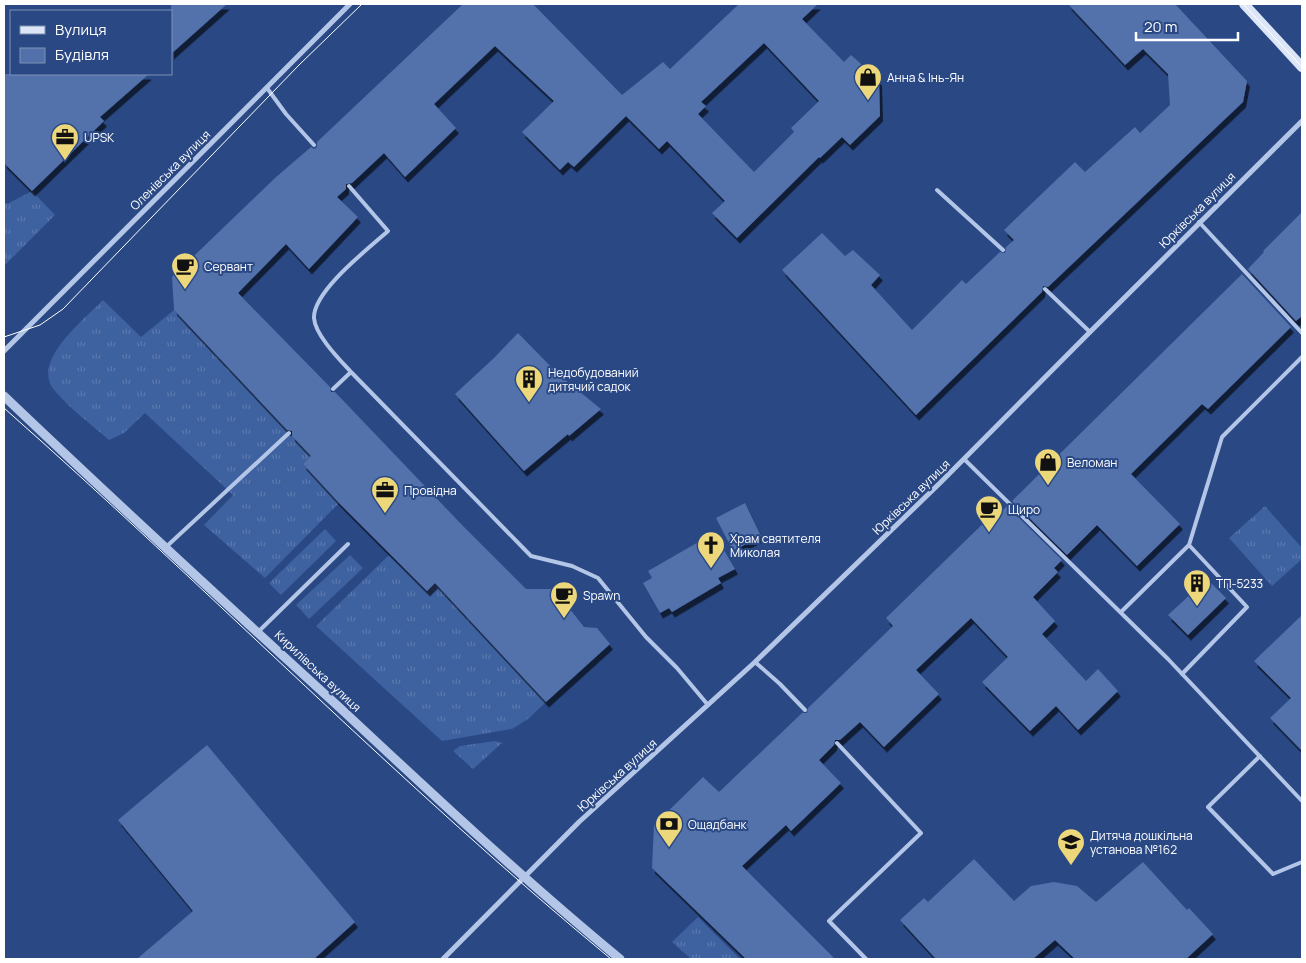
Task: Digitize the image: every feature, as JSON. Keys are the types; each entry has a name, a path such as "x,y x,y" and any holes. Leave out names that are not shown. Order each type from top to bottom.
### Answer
{"main road":[{"path":"1244,4 1302,67"}],"street":[{"name":"Оленівська вулиця","path":"4,351 350,4"},
{"name":"Юрківська вулиця","path":"443,959 579,822 755,662 964,459 1302,121"},
{"name":"Кирилівська вулиця","path":"4,396 164,548 553,904 620,959"}],"lane":[{"path":"267,88 286,114 314,144"},
{"path":"349,186 388,231 329,285 319,301 314,318 321,336 351,372 531,556 572,566 598,578 646,637 677,668 708,705"},
{"path":"937,190 1003,250"},
{"path":"1199,222 1302,333"},
{"path":"1045,289 1090,332"},
{"path":"1121,612 1189,545 1222,437 1302,357"},
{"path":"333,389 351,372"},
{"path":"164,548 289,433"},
{"path":"964,459 1121,612 1302,801"},
{"path":"258,633 348,544"},
{"path":"1182,674 1247,608 1189,545"},
{"path":"755,662 805,710"},
{"path":"836,743 920,833 829,921 866,959"},
{"path":"1260,756 1208,807 1273,874 1302,862"}],"green space":[{"path":"32,191 55,215 4,266 4,204"},
{"path":"103,300 141,337 174,310 311,456 303,464 339,503 265,578 204,525 233,495 145,413 124,433 109,440 55,391 49,380 49,367 54,354 73,329"},
{"path":"1265,506 1302,548 1302,559 1272,586 1229,538"},
{"path":"325,529 336,541 281,595 269,583"},
{"path":"350,555 363,568 309,619 296,605"},
{"path":"389,555 427,591 435,583 546,702 528,719 512,729 442,741 316,626"},
{"path":"495,741 502,743 473,769 453,751 460,746"},
{"path":"698,917 740,959 691,959 672,942"}],"building":[{"path":"171,4 227,4 172,53"},
{"path":"463,4 533,4 622,95 663,62 670,69 739,4 818,4 802,19 844,62 851,55 879,80 880,116 850,145 842,137 819,157 737,238 712,213 725,201 667,141 659,149 626,116 574,167 568,162 560,170 522,132 554,101 495,46 434,104 456,128 405,177 384,153 352,183 346,184 346,189 337,197 358,217 309,269 286,244 238,293 330,387 331,392 335,392 526,589 554,589 584,627 597,628 610,644 546,702 435,583 427,591 339,503 303,464 311,456 292,436 292,431 287,430 174,310 172,277 275,178 311,147 314,149 317,147 317,142","holes":["764,43 819,101 791,128 794,132 754,172 698,114 706,106 701,102"]},
{"path":"1068,4 1175,4 1247,81 1243,102 1048,287 1043,286 1042,292 916,415 782,270 822,233 845,256 853,250 880,275 871,285 912,330 962,280 966,284 1000,252 1005,253 1006,247 1014,240 1004,230 1075,162 1085,172 1135,127 1140,133 1170,105 1168,74 1143,49 1125,65"},
{"path":"4,74 148,75 100,117 104,121 32,191 4,163"},
{"path":"1302,212 1302,316 1296,321 1248,269"},
{"path":"1242,274 1291,327 1208,409 1202,404 1131,474 1180,524 1137,566 1097,525 1067,555 1012,501"},
{"name":"Недобудований дитячий садок","path":"518,333 559,375 601,409 524,471 455,394"},
{"path":"745,503 761,536 733,551 716,518"},
{"path":"1007,506 1062,560 1054,568 1058,572 1033,597 1055,621 1042,634 1086,681 1098,669 1118,691 1078,730 1056,706 1030,731 982,682 1008,657 971,618 916,670 939,694 884,747 860,722 840,740 835,740 834,745 819,760 841,783 791,831 786,825 742,866 835,959 746,959 652,868 654,825 703,777 719,792 802,713 807,713 808,708 893,626 886,618 997,510 1000,513"},
{"path":"714,533 735,569 718,578 721,583 672,612 669,608 660,613 643,583 652,578 648,571"},
{"name":"ТП-5233","path":"1207,579 1226,598 1188,635 1168,615"},
{"path":"1302,615 1302,751 1270,718 1291,698 1254,661"},
{"path":"207,745 355,922 314,959 137,959 193,911 118,820"},
{"path":"974,859 1014,901 1031,886 1054,882 1077,886 1096,902 1143,862 1187,910 1189,908 1213,934 1186,959 1075,959 1055,940 1033,959 936,959 900,920 924,898 928,902"}],"tram line":[{"path":"4,337 40,325 63,309 299,65 362,4"},
{"path":"1243,4 1302,67"},
{"path":"4,408 156,546 456,825 611,959"}],"place":[{"name":"Анна & Інь-Ян","path":"868,101"},
{"name":"UPSK","path":"65,161"},
{"name":"Сервант","path":"185,290"},
{"name":"Недобудований дитячий садок","path":"529,403"},
{"name":"Веломан","path":"1048,486"},
{"name":"Провідна","path":"385,514"},
{"name":"Щиро","path":"989,533"},
{"name":"Храм святителя Миколая","path":"711,569"},
{"name":"ТП-5233","path":"1197,607"},
{"name":"Spawn","path":"564,619"},
{"name":"Ощадбанк","path":"669,848"},
{"name":"Дитяча дошкільна установа №162","path":"1071,866"}]}
